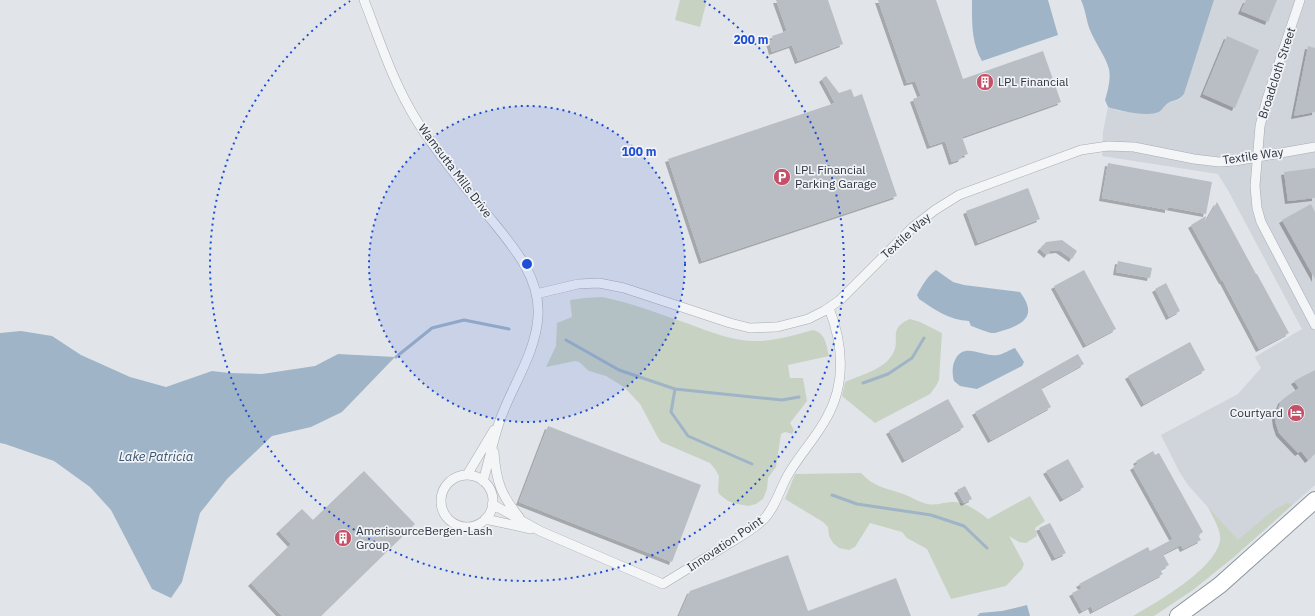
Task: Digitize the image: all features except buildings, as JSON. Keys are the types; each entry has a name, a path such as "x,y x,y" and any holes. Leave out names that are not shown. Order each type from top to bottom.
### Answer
{"highway":[{"path":"1178,616 1220,585 1315,500"}],"street":[{"name":"Wamsutta Mills Drive","path":"364,0 388,66 416,120 430,141 520,256 532,281 536,294"},
{"name":"Broadcloth Street","path":"1300,0 1260,126 1255,186 1257,208 1261,222 1280,261 1315,325"},
{"name":"Textile Way","path":"536,294 578,284 599,283 624,288 730,323 750,328 766,328 791,324 829,308 840,300 912,226 959,195 1081,150 1108,146 1134,147 1194,159 1219,162 1315,147"},
{"path":"483,482 500,420 530,349 538,315 536,294"},
{"name":"Innovation Point","path":"492,504 540,531 663,584 730,543 762,521 770,512 784,481 827,417 836,394 840,377 840,352 838,339 829,308"},
{"path":"467,475 500,420"},
{"path":"493,445 498,485 510,506 522,521"},
{"path":"462,475 480,478 483,482 491,492 492,504 489,516 476,526 468,527 460,526 446,517 442,510 441,501 442,492 447,484 454,478 462,475"},
{"name":"Innovation Point","path":"485,519 540,531"}],"shaded area":[{"path":"1214,0 1315,0 1315,485 1244,548 1188,485 1179,471 1161,435 1238,394 1261,368 1255,357 1302,329 1218,174 1102,156 1103,132 1108,107 1119,111 1147,113 1159,112 1168,103 1179,100 1184,94"}],"green space":[{"path":"680,0 707,0 700,27 675,20"},
{"path":"602,297 613,299 714,333 741,340 773,340 813,330 821,334 826,344 829,356 788,365 790,378 803,378 807,401 790,423 794,430 792,434 785,432 781,434 776,467 768,478 767,489 763,499 756,504 748,506 728,501 719,494 719,476 710,463 661,442 640,404 624,387 606,376 589,371 579,362 575,361 546,367 556,346 557,323 572,317 570,300"},
{"path":"910,319 920,322 942,333 939,380 930,394 875,423 842,396 845,382 871,372 883,365 895,350 896,331 898,327"},
{"path":"861,473 872,482 883,488 908,496 922,503 962,503 988,519 1030,496 1045,521 1035,528 1037,536 1026,543 1019,542 1009,536 1024,564 1022,569 1006,586 951,599 927,549 907,538 902,532 870,523 855,547 849,550 839,548 833,543 829,536 828,527 823,522 785,499 795,474"},
{"path":"1287,503 1293,504 1234,557 1193,590 1154,616 1133,616 1169,594 1196,574 1216,552 1220,541 1220,533 1208,507 1238,540 1275,509"}],"water":[{"path":"972,0 1048,0 1058,35 982,61 978,54 974,39 972,24"},
{"path":"1081,0 1214,0 1182,97 1168,103 1159,112 1148,114 1134,113 1108,107 1105,100 1109,81 1109,69 1090,30"},
{"path":"936,270 953,282 964,285 1020,292 1027,305 1028,315 1021,323 1008,329 993,333 971,326 969,321 955,319 942,314 919,299 917,295 927,278"},
{"name":"Lake Patricia","path":"21,331 52,336 81,355 130,377 166,387 212,371 262,374 315,366 338,354 395,357 342,412 311,427 272,436 227,479 200,513 182,582 171,598 152,589 111,510 90,487 54,461 0,443 0,333"},
{"path":"1015,348 1024,362 1022,366 977,389 960,386 954,381 954,362 959,354 969,351 998,355"},
{"path":"1027,605 1030,616 977,616 980,613 1002,611"}],"waterway":[{"path":"396,357 432,328 464,320 509,329"},
{"path":"863,383 888,374 912,358 924,338"},
{"path":"566,340 619,370 675,389 782,400 799,397"},
{"path":"675,389 671,412 688,436 752,464"},
{"path":"832,495 857,504 931,515 964,526 987,548"}],"place":[{"name":"LPL Financial","path":"985,82"},
{"name":"LPL Financial Parking Garage","path":"782,177"},
{"name":"Courtyard","path":"1296,413"},
{"name":"AmerisourceBergen-Lash Group","path":"343,538"}]}
